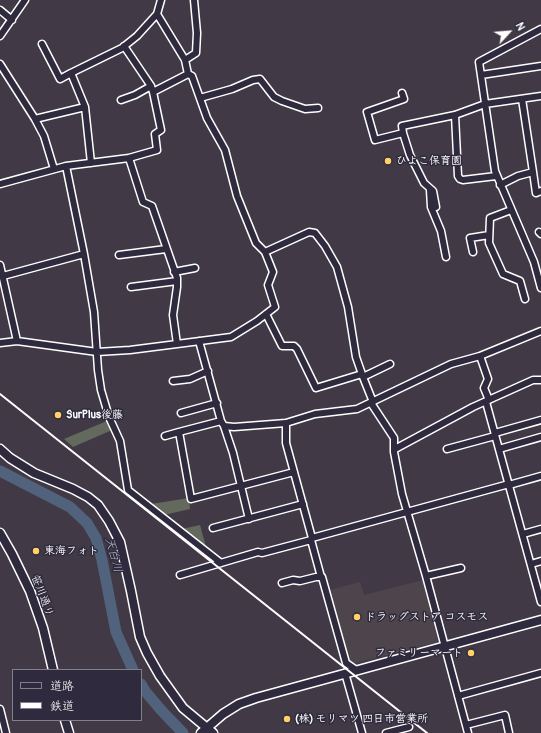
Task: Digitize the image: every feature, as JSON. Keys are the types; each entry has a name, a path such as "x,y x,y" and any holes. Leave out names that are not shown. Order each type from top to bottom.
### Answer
{"street":[{"path":"0,36 25,0"},
{"path":"42,44 60,79 124,46 138,36 157,14 161,0"},
{"path":"185,60 196,53 197,33 194,0"},
{"path":"0,10 12,20"},
{"path":"0,343 17,341 97,352 130,350 231,337 275,307 268,284 273,272 265,252 256,243 233,184 225,150 207,118 192,76 188,74 185,60 157,14"},
{"path":"541,29 479,62 496,176 534,262 541,288"},
{"path":"0,184 66,166 129,158 157,150 155,134 161,130 152,89 124,46"},
{"path":"0,64 22,96 44,136 54,169"},
{"path":"481,75 541,66"},
{"path":"71,73 85,107 91,163"},
{"path":"121,100 188,74"},
{"path":"200,98 260,79 274,96 282,101 306,109 318,108"},
{"path":"402,93 404,99 367,112 375,140 403,133"},
{"path":"436,207 434,194 424,183 410,155 402,126 455,115 485,104 541,96"},
{"path":"522,99 536,193 541,191"},
{"path":"35,119 85,107"},
{"path":"455,115 458,176 460,179 463,180 496,176"},
{"path":"129,158 143,202 152,206 177,281 178,287 173,315 177,344"},
{"path":"66,166 94,312 101,390 109,417 120,441 128,490 221,563"},
{"path":"500,185 518,176 533,172"},
{"path":"430,189 431,207 441,231 446,257"},
{"path":"511,210 490,218 489,243 503,274 520,281 524,299"},
{"path":"309,232 312,225"},
{"path":"265,252 309,232 315,233 326,246 337,267 348,307 356,357 362,376 372,403 394,438 394,452 400,485 468,733"},
{"path":"472,252 470,238 489,235"},
{"path":"119,255 166,249"},
{"path":"3,276 84,254"},
{"path":"0,265 17,341"},
{"path":"174,272 195,268"},
{"path":"131,287 177,281"},
{"path":"266,314 282,346 294,346 297,349 316,388 362,376 390,364"},
{"path":"166,436 223,423 234,427 286,423 315,414 351,410 372,403 451,364 480,356 541,330"},
{"path":"199,341 233,453 249,518"},
{"path":"480,356 488,379 484,388 495,434 541,602"},
{"path":"173,381 190,379 208,371"},
{"path":"395,449 429,430 488,401 533,380 541,380"},
{"path":"181,412 218,403"},
{"path":"447,449 541,420"},
{"path":"286,423 286,443 321,577 346,663 356,670"},
{"path":"179,432 192,499 294,472"},
{"path":"499,448 541,438"},
{"path":"0,449 10,458 34,473 73,489 88,497 98,505 109,521 120,542 140,637 147,653 160,676 183,708 207,731 223,714 239,704 445,645 541,620"},
{"path":"180,575 258,552 262,553 541,476"},
{"path":"213,528 303,504"},
{"path":"523,534 541,530"},
{"name":"笹川通り","path":"1,536 30,591 43,628 53,669"},
{"path":"531,564 541,561"},
{"path":"426,576 461,568"},
{"path":"282,583 293,580 300,581 321,577"},
{"path":"345,673 362,733"},
{"path":"458,696 541,673"},
{"path":"0,709 6,733"},
{"path":"466,725 505,715 509,733"},
{"path":"66,721 69,733"},
{"path":"386,733 409,727"}],"shaded area":[{"path":"423,580 438,642 352,664 347,660 327,591 360,582 364,595"}],"green space":[{"path":"107,421 112,430 73,447 64,439"},
{"path":"189,498 190,509 164,515 151,504"},
{"path":"200,525 206,547 182,529"}],"waterway":[{"name":"天白川","path":"0,471 70,507 87,523 96,538 102,560 116,632 133,669"},
{"name":"天白川","path":"142,686 161,710 183,733"}],"railway":[{"path":"0,394 427,733"}],"place":[{"name":"ひよこ保育園","path":"388,161"},
{"name":"SurPlus後藤","path":"58,415"},
{"name":"東海フォト","path":"36,551"},
{"name":"ドラッグストア コスモス","path":"357,617"},
{"name":"ファミリーマート","path":"471,653"},
{"name":"(株) モリマツ 四日市営業所","path":"287,719"}]}
